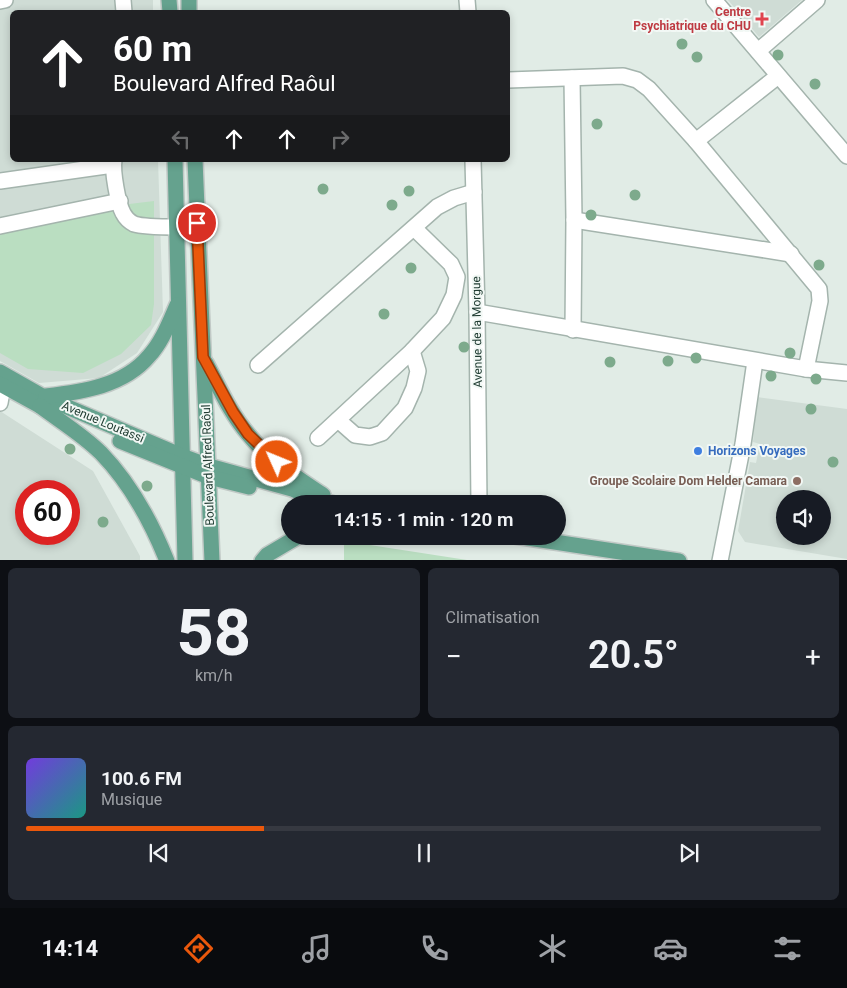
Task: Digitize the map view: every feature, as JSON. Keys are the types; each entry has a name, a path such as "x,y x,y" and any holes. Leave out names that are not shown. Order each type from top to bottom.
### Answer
{"main road":[{"name":"Boulevard Alfred Raôul","path":"174,162 185,560"},
{"name":"Boulevard Alfred Raôul","path":"194,162 212,560"},
{"path":"42,401 104,386 129,373 149,357 162,339 179,302"},
{"path":"203,357 233,412 248,434 283,467 323,495"},
{"name":"Avenue Loutassi","path":"1,381 42,401 183,462 209,472 285,495"},
{"path":"42,401 107,460 148,518 167,560"},
{"path":"566,543 679,560"},
{"path":"262,560 267,554 283,545"}],"street":[{"path":"0,1 5,0"},
{"path":"714,0 778,76 844,147"},
{"path":"758,51 817,0"},
{"path":"510,80 623,76 637,80 649,89 696,141 819,289 820,294 806,369"},
{"path":"696,141 778,76"},
{"path":"572,78 573,330"},
{"path":"0,181 114,162 123,213 134,224 177,227"},
{"name":"Avenue de la Morgue","path":"473,162 479,495"},
{"path":"258,366 437,207 454,198 474,192"},
{"path":"0,226 120,201"},
{"path":"574,220 791,254"},
{"path":"318,438 412,351 442,318 450,304 458,277 451,264 414,228"},
{"path":"477,312 573,330 806,369 847,374"},
{"path":"338,420 355,435 370,437 382,433 405,408 414,388 418,371 412,351"},
{"path":"720,560 743,444 755,360"},
{"path":"0,403 1,381"}],"shaded area":[{"path":"0,0 153,0 153,10 10,10 10,162 158,162 163,312 137,353 99,378 39,383 0,361"},
{"name":"Centre Psychiatrique du CHU","path":"728,0 802,0 759,37"},
{"name":"Groupe Scolaire Dom Helder Camara","path":"757,397 847,409 847,559 745,542 738,531 750,462 756,463 760,444 753,442"},
{"path":"0,411 93,471 140,556 140,560 0,560"}],"green space":[{"path":"154,201 154,304 151,325 121,354 83,373 28,369 0,353 0,230 121,205"},
{"path":"344,545 370,545 467,560 344,560"}],"place":[{"name":"Centre Psychiatrique du CHU","path":"762,19"},
{"name":"Horizons Voyages","path":"698,451"},
{"name":"Groupe Scolaire Dom Helder Camara","path":"797,481"}],"route":[{"path":"197,223 203,357 233,412 248,434 277,462"}]}
